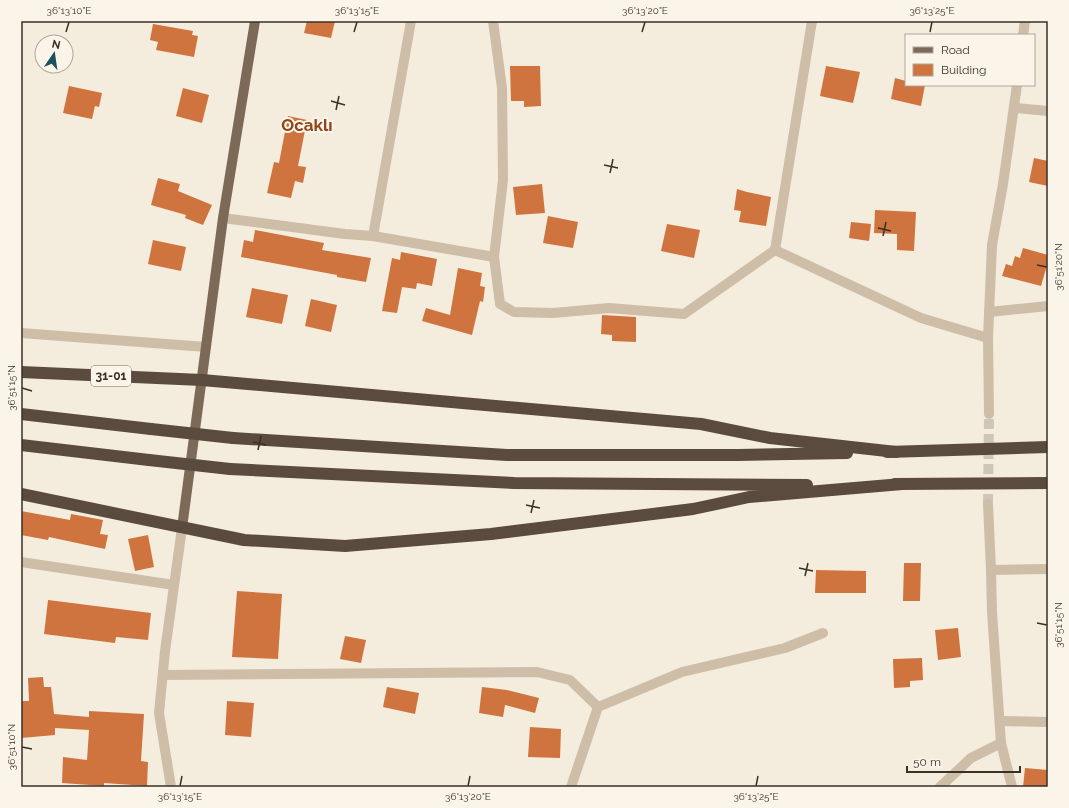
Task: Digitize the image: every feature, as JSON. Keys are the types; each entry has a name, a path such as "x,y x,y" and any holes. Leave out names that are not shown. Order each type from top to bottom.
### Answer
{"highway":[{"name":"31-01","path":"21,372 202,380"},
{"path":"202,380 701,424 770,438 896,452"},
{"path":"21,414 233,438 507,455 738,455 1048,447"},
{"path":"21,445 230,469 514,483 743,485 1048,483"},
{"path":"21,494 244,540 345,546 491,534 693,510 749,497 902,484"}],"main road":[{"path":"182,528 223,218 255,21"}],"street":[{"path":"373,236 411,21"},
{"path":"493,21 502,88 503,180 494,257 500,304 514,312 553,313 609,308 684,314 775,250 812,21"},
{"path":"1023,34 1025,21"},
{"path":"989,414 988,338 992,245 1018,86"},
{"path":"1015,108 1048,111"},
{"path":"223,218 345,234 373,236 494,257"},
{"path":"775,250 921,318 988,338"},
{"path":"989,312 1048,306"},
{"path":"21,333 206,347"},
{"path":"988,504 992,612 1001,743 1012,787"},
{"path":"171,787 159,713 162,675 182,528"},
{"path":"21,562 174,585"},
{"path":"991,570 1048,569"},
{"path":"571,787 598,707 682,672 785,648 823,633"},
{"path":"162,675 537,672 570,680 598,707"},
{"path":"1000,721 1048,722"},
{"path":"940,787 971,758 1001,743"}],"building":[{"path":"307,21 335,21 331,38 304,33"},
{"path":"153,24 193,31 192,35 198,36 194,57 156,50 158,42 150,40"},
{"path":"510,66 540,66 541,106 524,107 524,101 511,101"},
{"path":"826,66 860,72 853,103 820,96"},
{"path":"895,78 905,81 905,86 925,86 921,106 891,99"},
{"path":"69,86 102,93 99,107 95,106 92,119 63,113"},
{"path":"183,88 209,95 202,123 176,116"},
{"path":"288,116 307,120 298,166 306,167 303,183 295,181 291,198 267,193 274,162 279,163"},
{"path":"1034,158 1048,161 1048,186 1029,182"},
{"path":"158,178 180,184 178,191 212,205 203,225 185,218 186,215 151,205"},
{"path":"542,184 545,213 516,215 513,187"},
{"path":"737,189 771,197 766,226 739,222 741,211 734,210"},
{"path":"875,210 916,212 914,251 897,250 897,234 874,233"},
{"path":"548,216 578,222 573,248 543,243"},
{"path":"851,222 871,224 869,241 849,238"},
{"path":"667,224 700,230 694,258 661,251"},
{"path":"255,230 324,243 322,250 371,258 366,282 241,257 244,240 253,242"},
{"path":"153,240 186,247 181,271 148,264"},
{"path":"1023,248 1048,255 1048,262 1041,286 1002,276 1006,264 1012,266 1015,256 1020,258"},
{"path":"401,252 437,259 432,286 417,283 416,289 402,287 397,313 382,311 392,258 400,260"},
{"path":"458,268 482,273 480,286 485,287 483,302 480,301 472,335 422,321 426,308 450,315"},
{"path":"252,288 288,295 282,324 246,317"},
{"path":"311,299 337,305 331,332 305,326"},
{"path":"602,315 636,317 636,342 612,341 612,335 601,334"},
{"path":"21,511 70,520 71,514 103,520 100,534 108,535 105,549 49,537 48,540 21,535"},
{"path":"148,535 154,567 135,571 128,539"},
{"path":"904,563 921,563 920,601 903,601"},
{"path":"816,570 866,571 866,593 815,593"},
{"path":"237,591 282,594 278,659 232,657"},
{"path":"48,600 151,613 148,640 116,637 115,643 44,634"},
{"path":"958,628 961,657 938,660 935,630"},
{"path":"345,636 366,640 361,663 340,659"},
{"path":"922,658 923,680 910,681 910,687 894,688 893,659"},
{"path":"43,677 44,687 51,687 54,714 89,717 89,711 144,714 141,761 148,762 147,786 104,783 104,786 62,783 63,757 87,760 89,730 55,728 55,735 21,738 21,701 29,701 28,678"},
{"path":"387,687 419,693 415,714 383,707"},
{"path":"482,687 507,690 539,698 535,713 505,705 503,717 479,713"},
{"path":"227,701 254,703 251,737 225,735"},
{"path":"530,727 561,729 560,758 528,757"},
{"path":"1025,768 1048,770 1048,787 1023,787"}],"tunnel":[{"path":"988,504 989,414"}],"district":[{"name":"Ocaklı","path":"307,125"}]}
